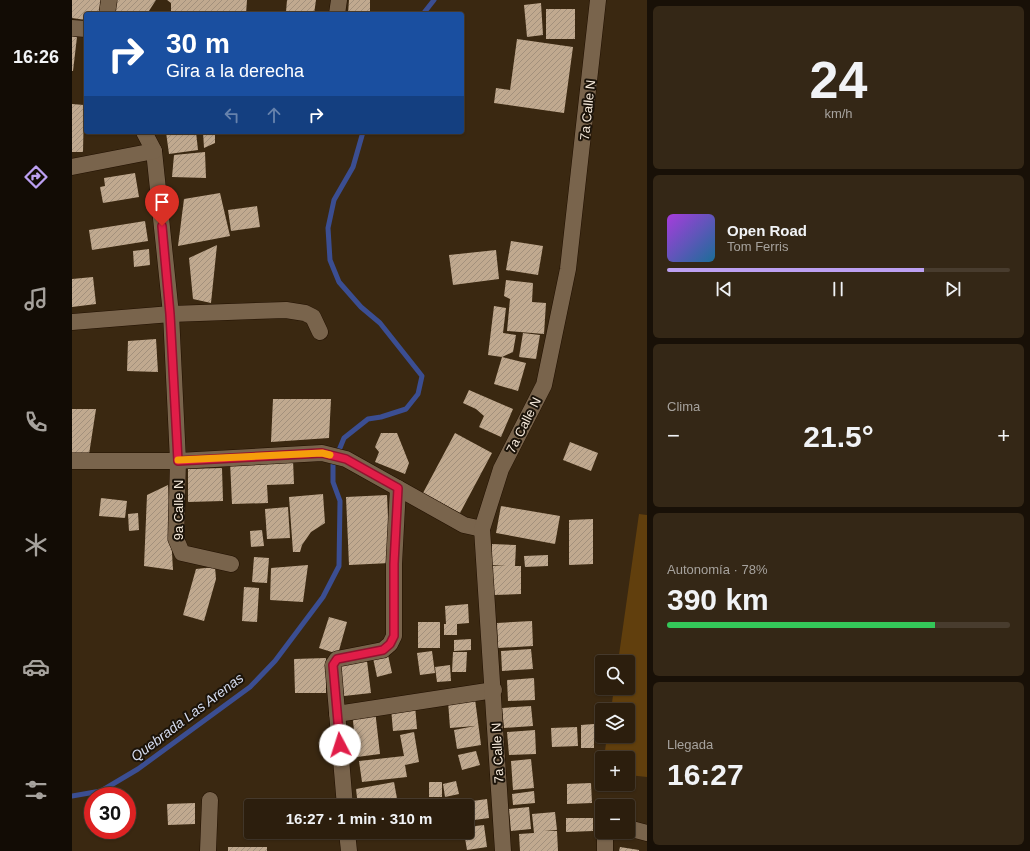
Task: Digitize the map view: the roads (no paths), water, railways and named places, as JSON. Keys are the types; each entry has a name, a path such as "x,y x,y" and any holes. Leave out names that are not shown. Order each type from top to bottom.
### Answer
{"street":[{"path":"107,12 109,0"},
{"path":"337,12 339,0"},
{"name":"7a Calle N","path":"503,851 494,690 482,529 501,470 544,385 568,270 598,0"},
{"path":"72,28 84,29"},
{"name":"9a Calle N","path":"145,134 154,151 170,314 178,461 176,540 182,553 231,564"},
{"path":"72,167 154,151"},
{"path":"72,322 170,314 298,311 306,313 313,318 320,332"},
{"path":"72,461 178,461 322,453 346,459 464,525 482,529"},
{"path":"344,799 333,665 337,659 383,650 390,644 394,636 394,564 398,488"},
{"path":"337,714 494,690"},
{"path":"208,851 210,800"},
{"path":"635,830 647,833"},
{"path":"348,839 349,851"},
{"path":"605,839 605,851"}],"waterway":[{"name":"Quebrada Las Arenas","path":"425,12 434,0"},
{"name":"Quebrada Las Arenas","path":"72,796 101,791 138,769 250,687 275,661 323,597 339,566 340,501 333,482 333,465 344,438 368,419 381,417 406,409 418,394 422,376 380,323 361,307 339,282 330,260 328,228 334,200 353,167 362,134"}]}
